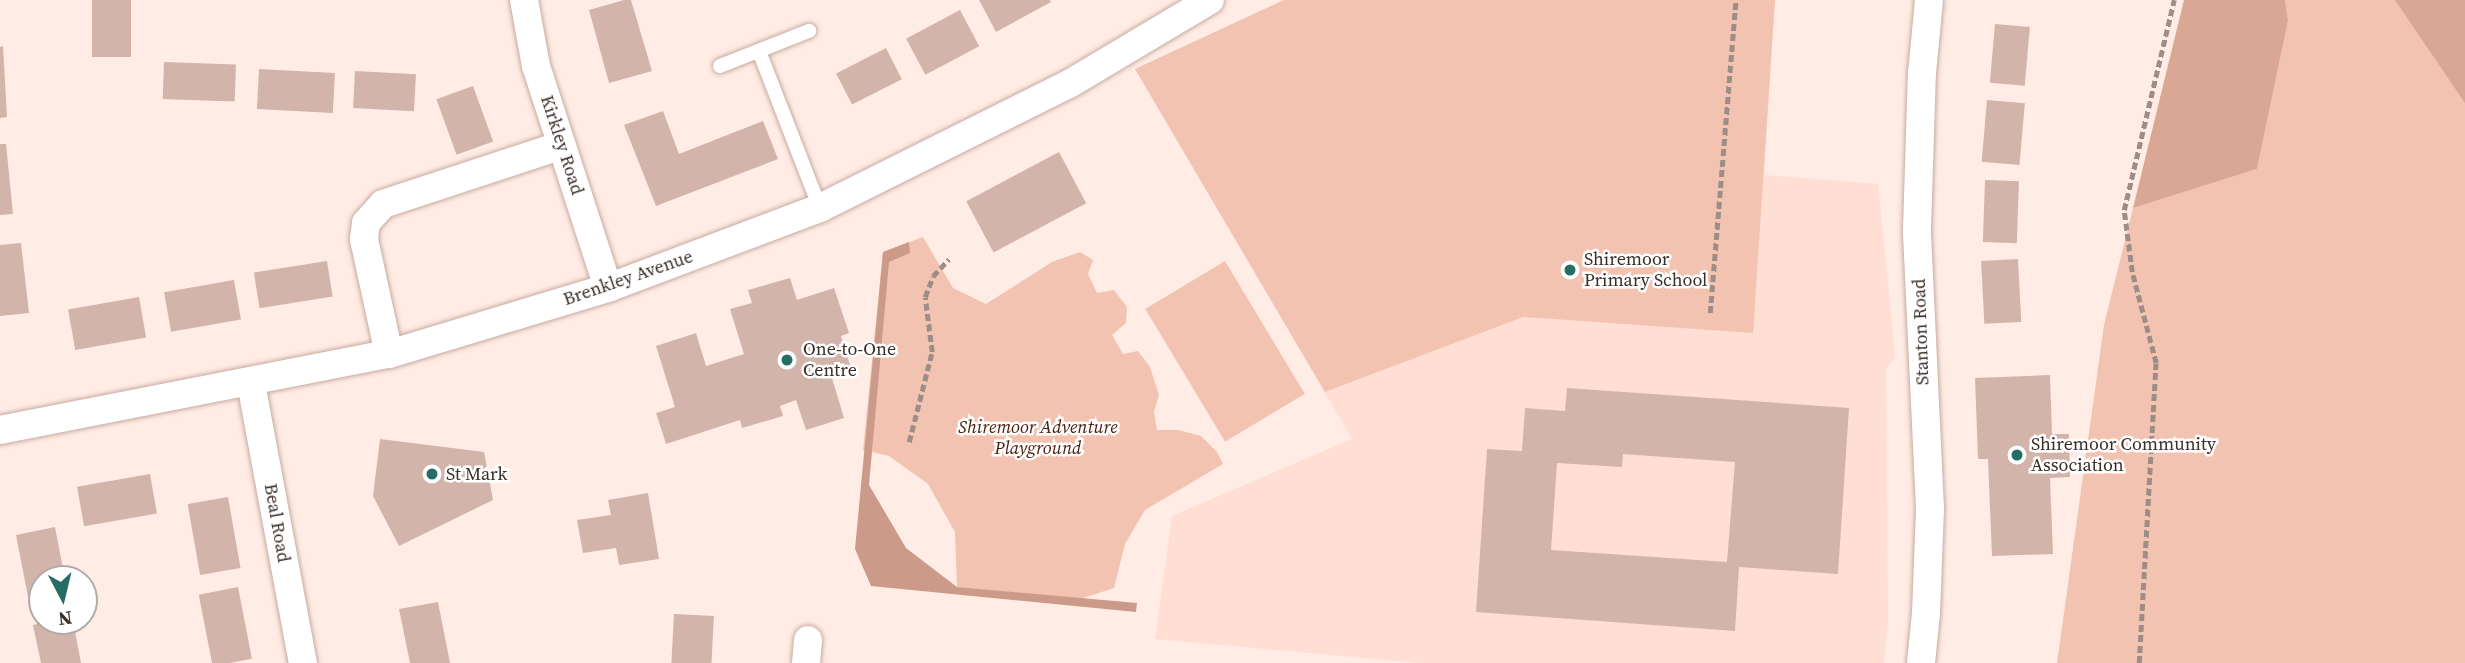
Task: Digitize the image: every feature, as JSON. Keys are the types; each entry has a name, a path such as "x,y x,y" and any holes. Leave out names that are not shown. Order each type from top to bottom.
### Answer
{"street":[{"name":"Kirkley Road","path":"524,0 536,66 608,288"},
{"name":"Brenkley Avenue","path":"0,430 389,354 608,288 820,208 1069,84 1210,0"},
{"name":"Stanton Road","path":"1921,663 1930,509 1917,229 1922,73 1929,0"},
{"path":"389,354 364,239 366,223 383,204 562,145"},
{"name":"Beal Road","path":"251,383 303,663"}],"lane":[{"path":"720,66 809,31"},
{"path":"759,51 820,208"}],"path":[{"path":"1710,313 1735,0"},
{"path":"2139,663 2156,363 2132,272 2124,210 2175,0"},
{"path":"909,442 932,352 925,297 933,276 949,259"}],"shaded area":[{"name":"Shiremoor Primary School","path":"1284,0 1775,0 1764,175 1878,184 1895,357 1886,370 1888,619 1884,663 1420,663 1155,639 1172,516 1352,439 1135,69"},
{"path":"2184,0 2285,0 2288,21 2257,169 2133,208"},
{"path":"2395,0 2465,0 2465,103"},
{"path":"909,242 910,253 889,262 869,485 906,548 957,587 1137,603 1136,612 871,586 855,549 883,252"}],"green space":[{"path":"1284,0 1775,0 1753,333 1523,317 1325,392 1135,69"},
{"path":"2285,0 2396,0 2465,99 2465,663 2057,663 2104,325 2133,208 2257,169 2288,21"},
{"name":"Shiremoor Adventure Playground","path":"923,237 953,288 986,304 1052,262 1080,252 1093,260 1088,274 1097,293 1114,290 1127,307 1126,323 1112,335 1123,354 1138,351 1150,367 1159,395 1154,412 1157,430 1178,430 1201,436 1217,452 1223,464 1145,510 1125,544 1114,588 1080,599 957,587 955,532 928,484 889,456 863,450 883,252"},
{"path":"1225,261 1305,394 1225,442 1145,309"}],"building":[{"path":"92,0 131,0 131,57 92,57"},
{"path":"631,0 652,71 609,83 589,10"},
{"path":"979,0 1050,0 1051,2 996,32"},
{"path":"960,10 979,46 925,75 906,39"},
{"path":"1995,24 2030,27 2025,86 1990,83"},
{"path":"3,46 7,117 0,118 0,47"},
{"path":"886,48 902,79 852,105 836,73"},
{"path":"164,62 236,65 235,101 163,99"},
{"path":"259,69 335,73 333,113 257,109"},
{"path":"355,71 416,74 414,111 353,108"},
{"path":"473,86 493,141 457,155 436,99"},
{"path":"1987,100 2025,103 2019,165 1982,162"},
{"path":"663,111 679,154 763,121 778,159 656,206 624,125"},
{"path":"0,144 6,144 13,214 0,215"},
{"path":"1059,152 1086,203 994,253 966,201"},
{"path":"1985,180 2019,181 2017,243 1983,242"},
{"path":"21,243 29,313 0,316 0,245"},
{"path":"2018,259 2021,322 1984,324 1981,261"},
{"path":"327,261 333,297 260,308 254,273"},
{"name":"One-to-One Centre","path":"790,278 797,300 834,288 849,333 841,336 852,372 832,378 844,418 806,430 796,400 780,406 783,416 742,428 740,420 666,444 656,413 675,407 656,346 696,333 706,366 744,354 730,309 752,303 748,290"},
{"path":"234,280 241,319 171,332 164,292"},
{"path":"139,297 146,337 75,350 68,310"},
{"path":"2050,375 2052,434 2069,434 2070,477 2050,478 2053,554 1992,556 1988,459 1978,459 1975,378"},
{"path":"1567,388 1849,408 1838,574 1739,567 1735,631 1476,612 1487,449 1522,451 1525,408 1565,411","holes":["1623,454 1735,462 1727,562 1551,550 1557,463 1622,467"]},
{"name":"St Mark","path":"380,439 484,452 493,500 399,546 373,496"},
{"path":"150,474 157,513 84,526 77,487"},
{"path":"648,493 659,559 619,565 616,548 583,553 577,520 611,515 608,500"},
{"path":"228,497 241,568 200,575 188,504"},
{"path":"55,527 62,565 28,565 28,597 16,535"},
{"path":"238,587 252,659 212,663 199,595"},
{"path":"438,602 450,663 410,663 399,609"},
{"path":"674,614 714,616 711,663 671,663"},
{"path":"35,635 76,635 81,663 41,663"}],"place":[{"name":"Shiremoor Primary School","path":"1570,270"},
{"name":"One-to-One Centre","path":"787,360"},
{"name":"Shiremoor Community Association","path":"2017,455"},
{"name":"St Mark","path":"432,474"}]}
